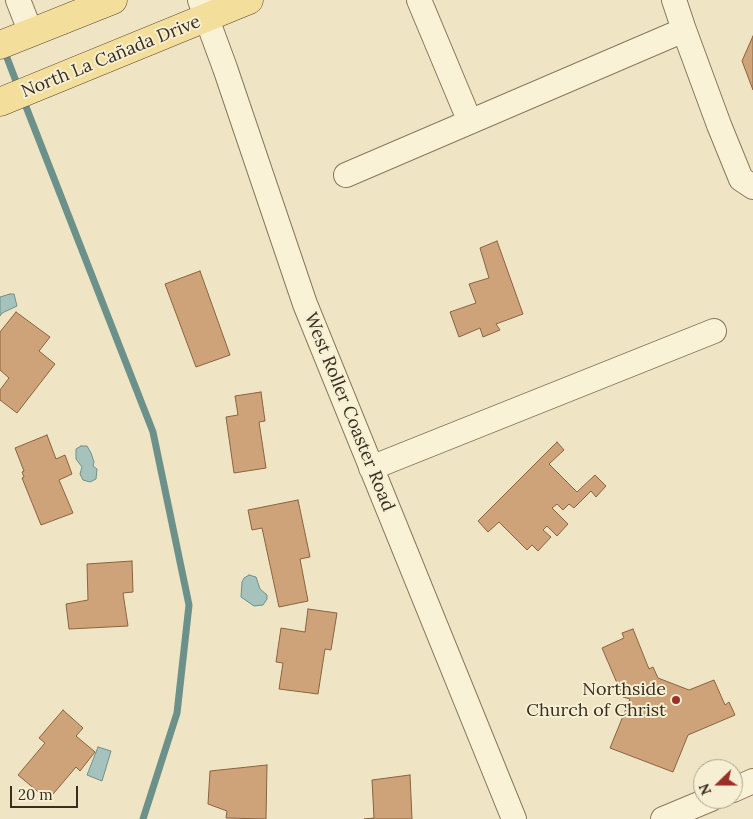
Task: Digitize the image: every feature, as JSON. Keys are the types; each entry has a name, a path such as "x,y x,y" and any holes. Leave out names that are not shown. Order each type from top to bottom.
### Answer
{"main road":[{"path":"18,38 113,0"},
{"name":"North La Cañada Drive","path":"0,102 43,84 203,9 249,0"}],"street":[{"path":"18,0 18,38"},
{"path":"419,0 470,122"},
{"path":"674,0 719,125 741,178 753,187"},
{"name":"West Roller Coaster Road","path":"203,9 262,174 305,304 514,819"},
{"path":"346,175 684,30"},
{"path":"372,468 714,331"},
{"path":"663,819 693,806"}],"water":[{"path":"14,294 17,306 2,313 0,316 0,297"},
{"path":"81,446 87,446 94,462 93,466 97,469 96,479 90,482 83,480 80,474 82,467 76,459 76,449"},
{"path":"249,575 256,577 260,589 267,595 263,605 254,606 241,597 242,582"},
{"path":"98,747 111,751 102,781 87,775"}],"building":[{"path":"753,36 753,90 742,61"},
{"path":"497,241 523,314 496,324 500,330 483,337 480,328 459,337 450,312 476,303 469,284 489,278 480,248"},
{"path":"200,271 230,355 196,367 165,284"},
{"path":"16,312 50,337 39,351 55,364 17,413 0,400 0,390 9,378 0,370 0,332"},
{"path":"261,392 265,421 259,422 266,468 234,473 226,417 238,415 235,396"},
{"path":"47,435 56,459 65,455 72,474 59,480 73,513 41,525 22,478 24,477 22,472 24,471 15,448"},
{"path":"557,442 564,450 549,464 577,492 595,475 606,486 596,497 591,491 574,508 569,504 563,510 557,504 552,508 568,524 557,536 547,526 543,530 551,537 538,551 532,545 527,550 499,522 488,532 478,521"},
{"path":"298,500 310,557 300,559 308,601 279,607 262,528 252,530 248,510"},
{"path":"132,561 133,592 123,593 128,626 69,629 66,604 88,600 87,564"},
{"path":"308,609 337,613 331,650 325,649 318,694 279,689 283,663 276,662 281,628 305,632"},
{"name":"Northside Church of Christ","path":"633,629 649,669 653,667 658,678 689,690 714,680 725,705 729,702 735,715 688,735 673,772 610,748 630,699 623,697 602,648 624,638 622,633"},
{"path":"63,710 83,728 76,736 95,752 80,771 76,767 48,800 18,775 45,743 39,738"},
{"path":"267,765 266,819 226,818 227,811 208,804 210,771"},
{"path":"410,775 412,819 364,819 374,818 372,780"}],"waterway":[{"path":"4,50 19,89"},
{"path":"23,99 153,432 189,605 177,713 143,819"}],"place":[{"name":"Northside Church of Christ","path":"676,700"}]}
